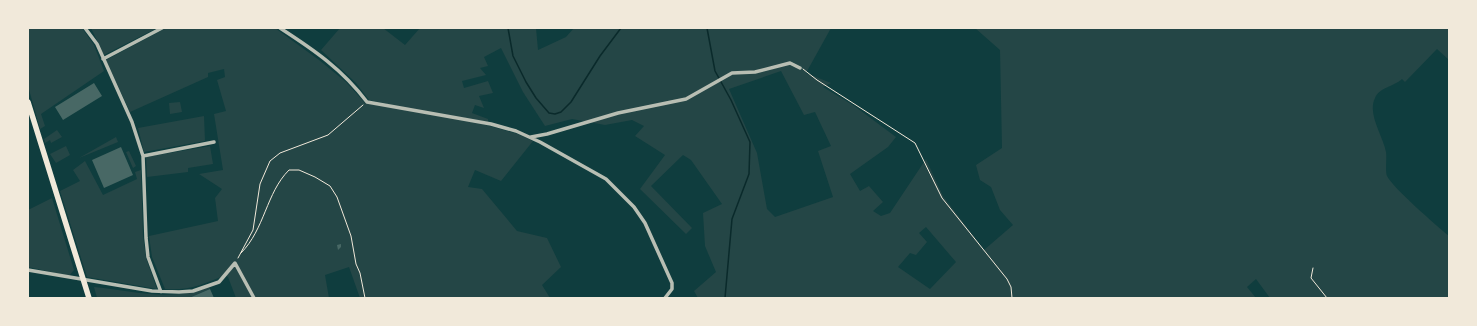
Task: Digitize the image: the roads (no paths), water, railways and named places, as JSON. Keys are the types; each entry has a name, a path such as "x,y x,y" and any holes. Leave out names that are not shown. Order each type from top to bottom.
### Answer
{"main road":[{"path":"28,102 89,298"}],"street":[{"path":"85,28 97,44 132,122 143,156 148,251 161,292"},
{"path":"103,59 162,28"},
{"path":"280,28 324,57 352,83 367,102 491,124 529,137 606,179 634,207 645,223 671,277 672,289 665,298"},
{"path":"529,137 547,134 618,113 686,98 732,73 754,72 790,63 800,68"},
{"path":"143,156 214,142"},
{"path":"28,270 161,292 193,291 219,282 235,263 254,298"}],"waterway":[{"path":"508,28 513,56 526,82 536,98 549,113 555,114 561,112 571,102 600,56 621,28"},
{"path":"707,28 715,71 731,100 750,142 749,174 732,219 725,298"}]}
